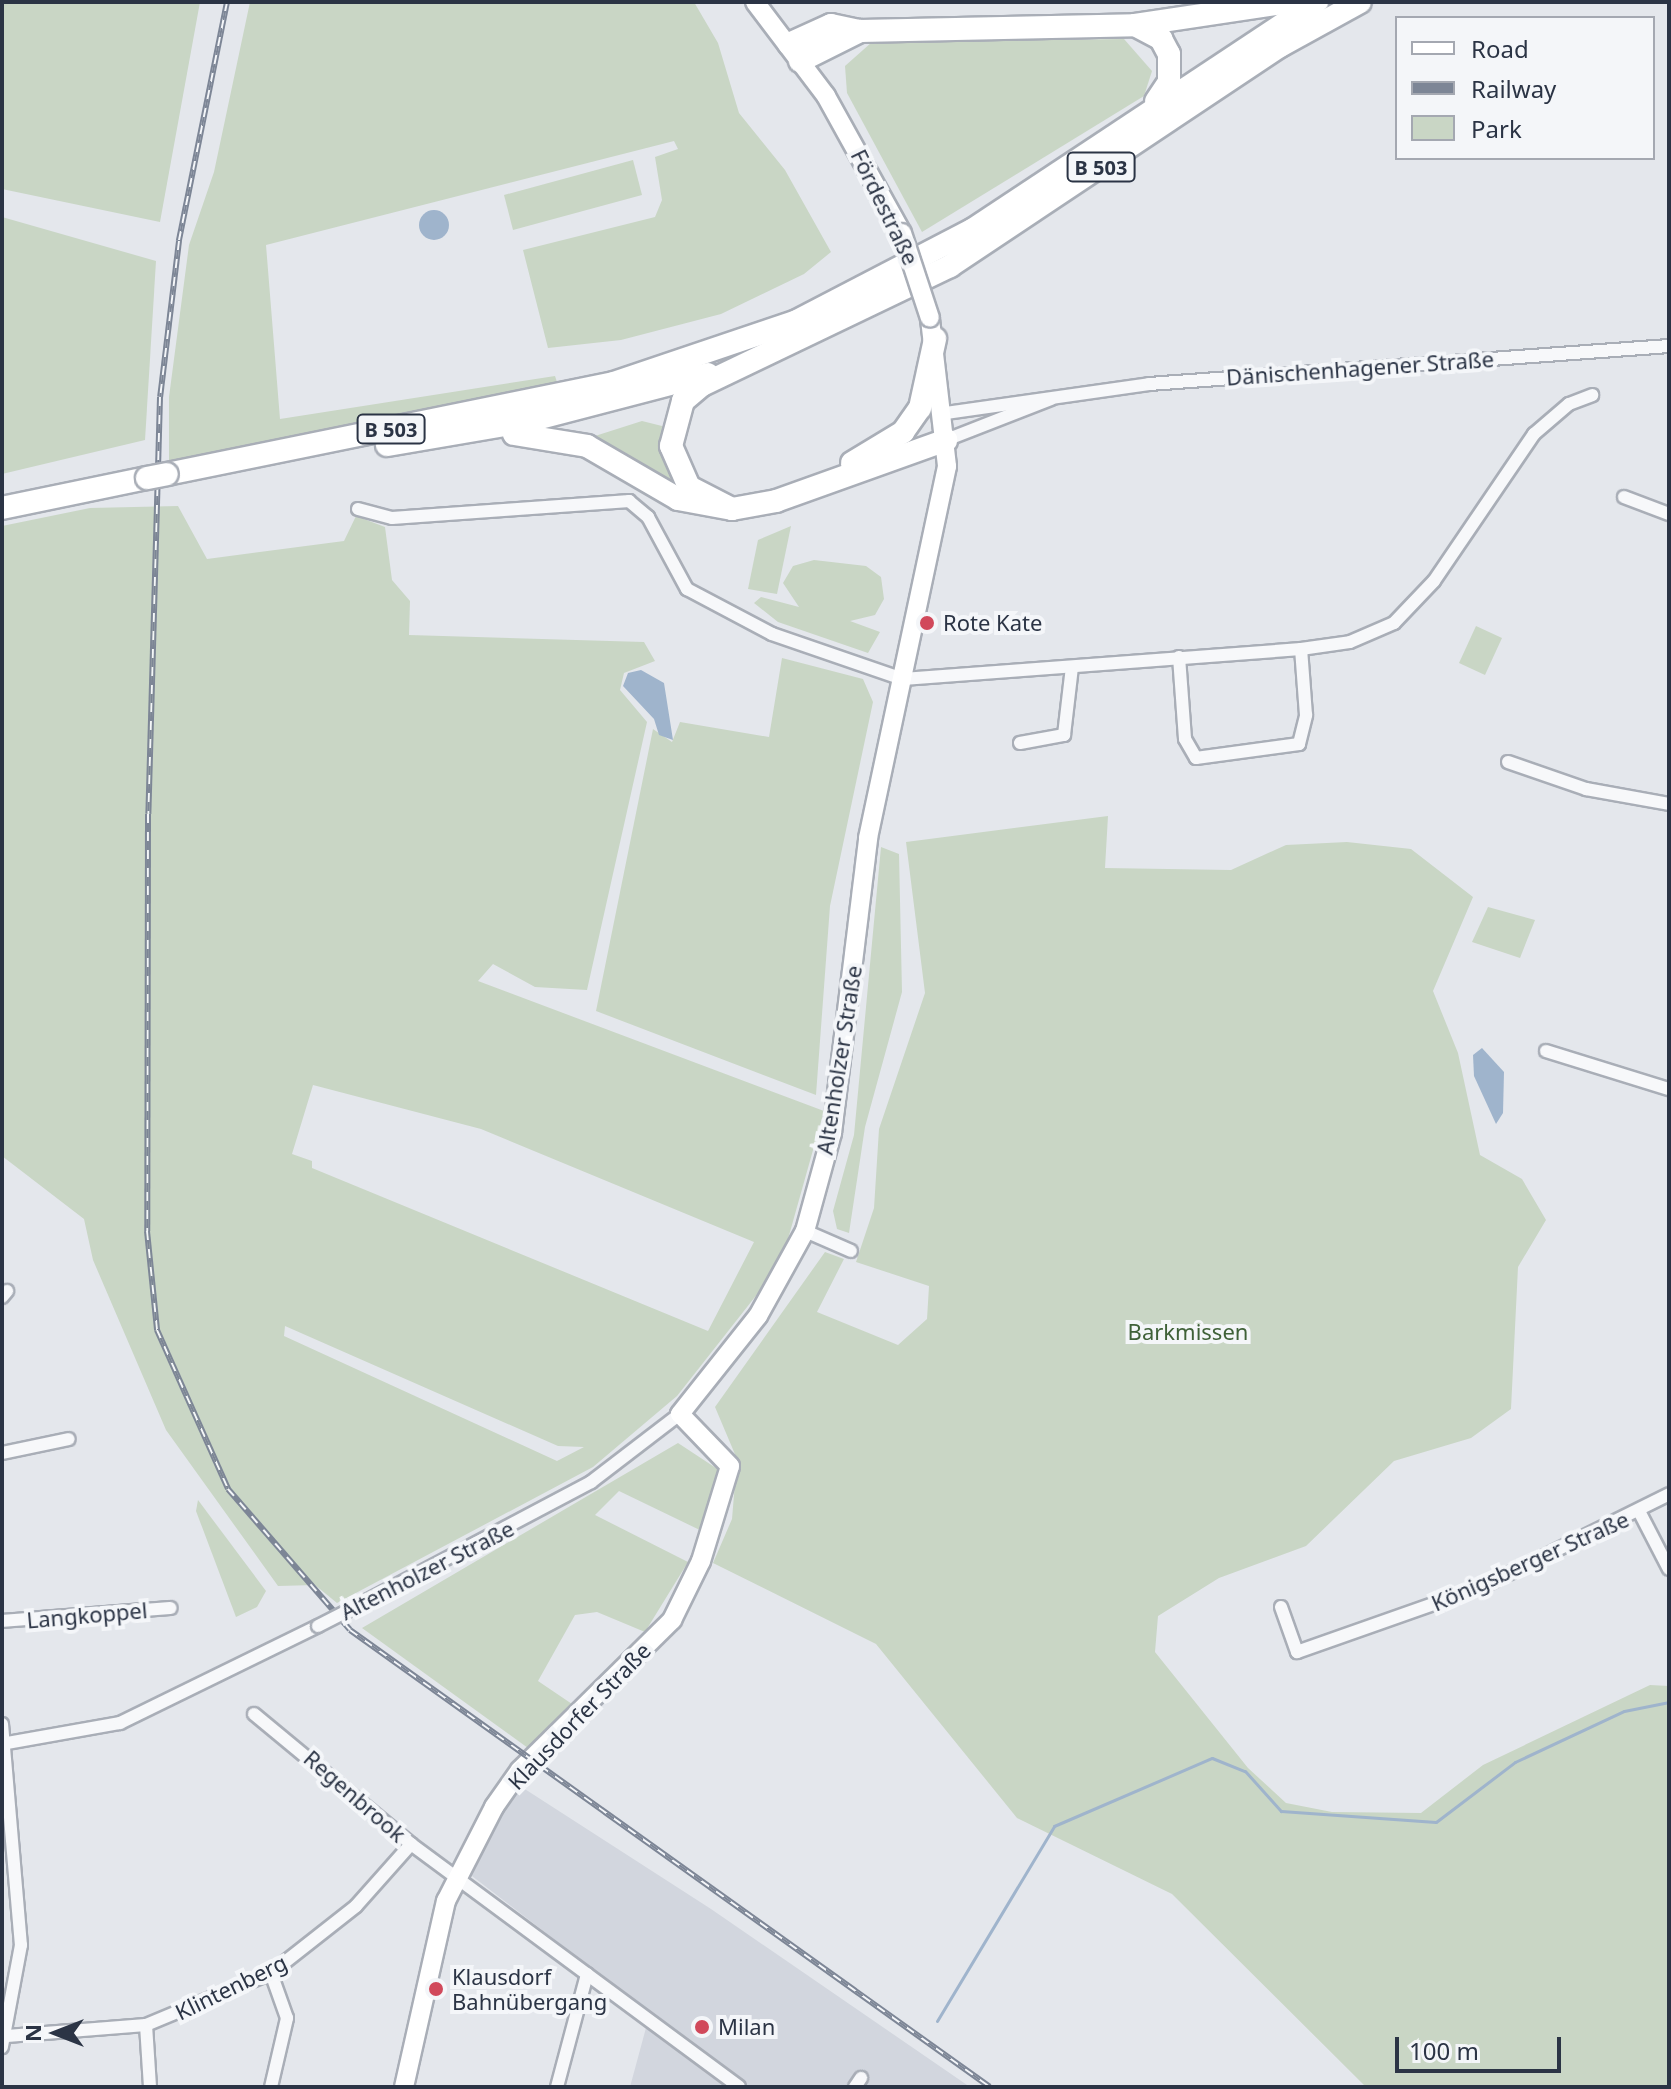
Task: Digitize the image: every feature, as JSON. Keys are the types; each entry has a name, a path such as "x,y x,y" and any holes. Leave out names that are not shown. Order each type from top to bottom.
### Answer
{"highway":[{"path":"795,53 821,27 860,31 1135,25 1288,2"},
{"name":"B 503","path":"2,508 614,383 720,351 939,250 1149,108 1317,2"},
{"name":"B 503","path":"157,476 461,433 644,394 837,324 984,246 1280,46 1360,2"},
{"path":"1135,25 1161,39 1171,63 1169,82 1149,108"},
{"path":"732,509 689,487 677,469 671,446 683,401 702,385 837,324"},
{"path":"810,489 903,432 920,408 932,328"},
{"path":"903,432 946,440"},
{"path":"461,433 539,433 587,446 678,499 732,509 810,489 946,440"}],"street":[{"name":"Fördestraße","path":"755,2 795,53 902,233 932,328 946,413 946,440"},
{"name":"Dänischenhagener Straße","path":"946,413 1149,384 1669,346"},
{"path":"358,509 392,518 629,501 648,517 687,589 772,634 903,679 1301,649 1350,642 1394,623 1434,581 1534,434 1569,404 1592,395"},
{"name":"Dänischenhagener Straße","path":"946,440 1052,398"},
{"name":"Altenholzer Straße","path":"3,1744 120,1723 318,1626 591,1482 680,1414 758,1316 805,1231 832,1133 868,838 934,548 946,440"},
{"path":"1624,497 1669,514"},
{"path":"1179,657 1185,739 1196,758 1299,744 1306,715 1301,649"},
{"path":"1020,743 1064,735 1072,667"},
{"path":"1508,762 1597,791 1669,804"},
{"path":"1546,1051 1669,1089"},
{"path":"805,1231 851,1251"},
{"name":"Klausdorfer Straße","path":"404,2087 430,1960 458,1875 520,1770 672,1620 719,1518 730,1466 680,1414"},
{"path":"2,1453 69,1439"},
{"name":"Königsberger Straße","path":"1281,1607 1297,1652 1484,1586 1669,1494"},
{"path":"1639,1511 1669,1569"},
{"name":"Langkoppel","path":"2,1621 171,1608"},
{"name":"Regenbrook","path":"254,1714 411,1844 458,1875 739,2087"},
{"path":"2,1724 5,1799 21,1945 5,2041"},
{"name":"Klintenberg","path":"5,2041 146,2025 271,1973 356,1906 411,1844"},
{"path":"271,1973 287,2018 271,2087"},
{"path":"557,2087 587,1974"},
{"path":"146,2025 150,2087"}],"shaded area":[{"path":"517,1784 711,1909 970,2087 630,2087 650,2013 472,1876 470,1863"}],"green space":[{"path":"2,2 200,2 160,222 2,189"},
{"path":"250,2 694,2 718,43 739,113 785,170 831,252 804,274 721,314 621,340 548,348 523,250 655,217 662,200 655,157 678,149 674,141 266,245 280,419 555,376 559,388 169,461 169,397 189,245 214,172"},
{"path":"1124,39 1152,71 1144,96 922,232 847,93 845,66 872,42"},
{"path":"633,160 642,195 513,230 504,195"},
{"path":"2,217 156,261 145,440 2,474"},
{"path":"642,421 662,426 661,455 675,485 595,436"},
{"path":"178,506 207,559 344,541 356,516 385,527 392,580 410,601 409,635 644,642 655,661 624,673 620,690 647,722 587,990 535,987 493,964 478,981 824,1111 788,1239 762,1288 677,1396 593,1467 337,1603 315,1585 278,1586 166,1430 93,1260 84,1219 2,1156 2,526 90,508","holes":["313,1085 481,1129 754,1242 708,1331 312,1168 312,1161 292,1154","285,1326 558,1446 584,1447 557,1461 284,1336"]},
{"path":"791,526 777,594 748,589 758,540"},
{"path":"814,560 866,566 881,577 884,599 875,615 850,621 880,632 868,653 778,622 754,603 761,597 799,607 783,583 793,566"},
{"path":"1476,626 1502,638 1485,675 1459,663"},
{"path":"782,658 863,679 873,702 830,906 816,1095 596,1011 653,729 672,742 680,722 769,737"},
{"name":"Barkmissen","path":"1108,816 1105,868 1231,870 1286,845 1347,842 1411,849 1473,897 1433,991 1458,1053 1480,1155 1522,1179 1546,1220 1518,1267 1511,1409 1471,1438 1394,1461 1306,1546 1219,1578 1158,1616 1155,1652 1248,1768 1286,1803 1332,1812 1421,1813 1483,1765 1650,1685 1669,1686 1669,2087 1366,2087 1172,1894 1017,1818 876,1644 713,1563 732,1519 737,1459 715,1407 825,1252 844,1259 817,1312 898,1345 927,1319 929,1286 856,1262 874,1208 879,1129 925,993 906,842"},
{"path":"881,847 899,854 902,992 865,1127 849,1233 837,1229 833,1211 854,1135"},
{"path":"1488,907 1535,920 1520,958 1472,942"},
{"path":"678,1443 719,1470 706,1533 619,1491 595,1515 688,1562 645,1632 597,1612 575,1615 538,1681 572,1704 528,1748 362,1628"},
{"path":"198,1500 266,1591 257,1607 236,1617 196,1511"}],"water":[{"path":"434,210 445,214 449,225 445,236 434,240 423,236 419,225 423,214"},
{"path":"641,670 664,683 673,740 659,735 654,719 623,686 628,673"},
{"path":"1482,1048 1504,1072 1503,1113 1496,1124 1474,1076 1473,1055"}],"waterway":[{"path":"937,2021 1054,1826 1212,1758 1245,1771 1281,1811 1436,1822 1515,1762 1624,1711 1669,1702"}],"railway":[{"path":"227,2 179,241 160,397 148,814 147,1231 157,1330 228,1489 350,1630 990,2087"}],"place":[{"name":"Rote Kate","path":"927,623"},
{"name":"Klausdorf Bahnübergang","path":"436,1989"},
{"name":"Milan","path":"702,2027"}]}
